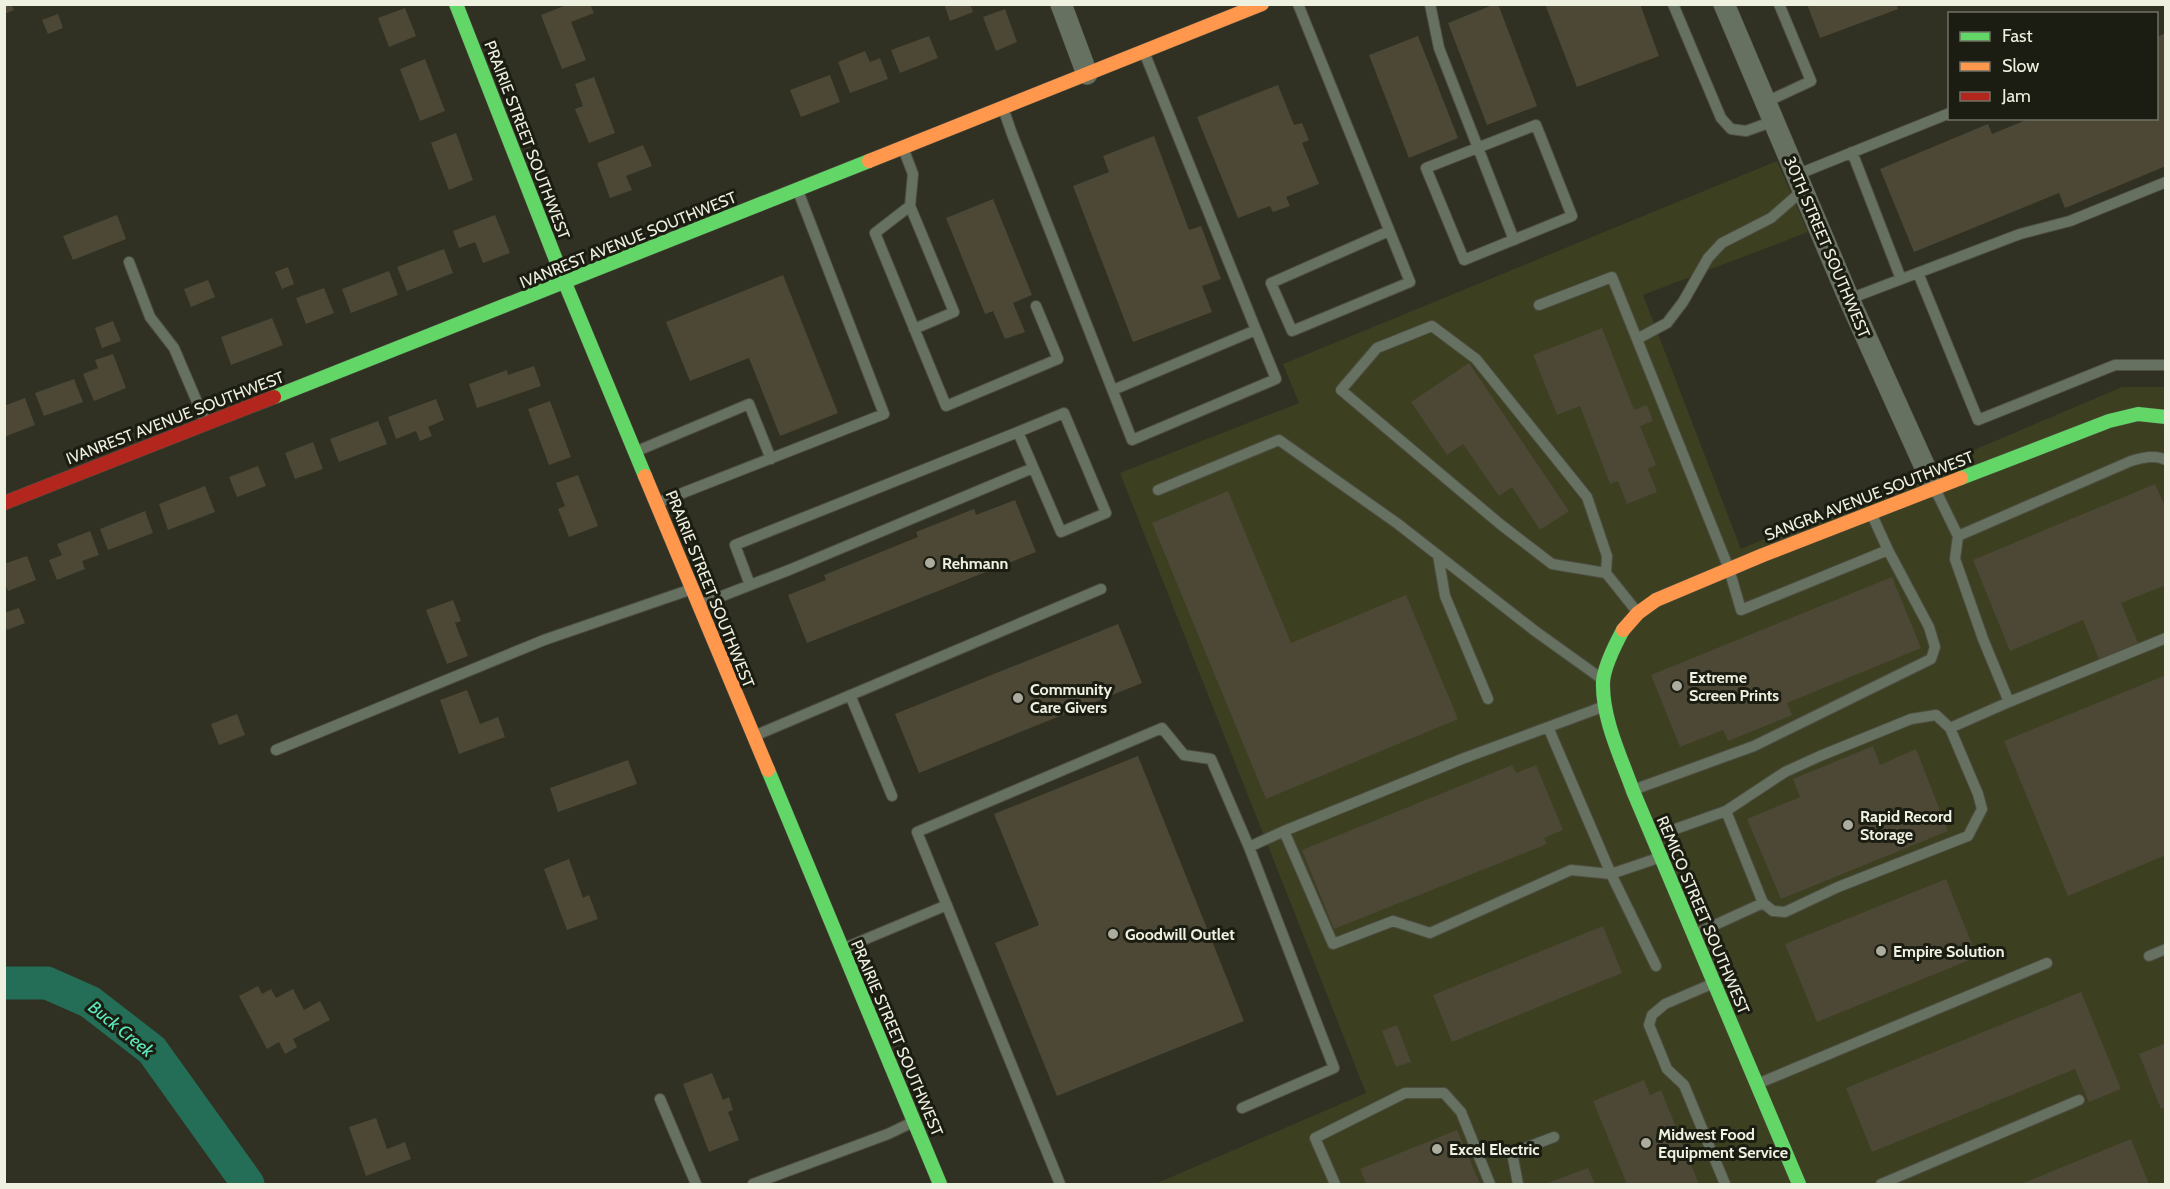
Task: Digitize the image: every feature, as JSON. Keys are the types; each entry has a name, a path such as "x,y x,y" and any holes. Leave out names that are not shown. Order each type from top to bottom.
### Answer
{"street":[{"name":"PRAIRIE STREET SOUTHWEST","path":"456,4 565,283 940,1185"},
{"path":"1060,4 1088,74"},
{"name":"IVANREST AVENUE SOUTHWEST","path":"4,503 565,283 1262,4"},
{"name":"30TH STREET SOUTHWEST","path":"1724,4 1849,299 1934,488"},
{"name":"SANGRA AVENUE SOUTHWEST","path":"1611,654 1625,627 1656,600 1871,512 2109,421 2138,414 2166,417"},
{"name":"REMICO STREET SOUTHWEST","path":"1611,654 1603,680 1605,706 1613,735 1652,837 1798,1185"}],"lane":[{"path":"1298,4 1410,282 1292,331 1271,284 1389,231"},
{"path":"1430,4 1440,48 1514,240"},
{"path":"1673,4 1720,118 1731,129 1746,131 1812,81 1779,4"},
{"path":"1003,108 1132,440 1276,379 1144,51"},
{"path":"1637,339 1667,323 1683,302 1708,258 1722,243 1771,218 1800,183 1852,152 1948,114"},
{"path":"1536,125 1572,216 1514,240 1464,260 1426,168 1536,125"},
{"path":"903,148 913,174 910,206 954,312 914,329"},
{"path":"1852,152 1901,279"},
{"path":"1849,299 2020,234 2070,221 2166,182"},
{"path":"657,504 884,414 798,190"},
{"path":"910,206 875,233 946,406 1058,359 1036,306"},
{"path":"129,262 150,317 174,348 207,423"},
{"path":"1918,273 1978,420 2115,365 2166,365"},
{"path":"1539,305 1612,277 1729,569 1741,610 1888,550"},
{"path":"1606,573 1552,564 1500,524 1341,390 1377,348 1432,326 1476,359 1587,497 1607,556 1606,573 1638,614"},
{"path":"1113,390 1256,330"},
{"path":"635,452 749,404 771,459"},
{"path":"750,585 735,545 1064,413 1106,513 1061,532 1017,432"},
{"path":"1158,490 1279,440 1398,524 1535,631 1603,680"},
{"path":"1958,537 2131,461 2147,457 2166,460"},
{"path":"699,605 1033,468"},
{"path":"1934,488 1958,537 1955,559 1983,639 2009,702"},
{"path":"1633,790 1754,746 1930,659 1935,647 1929,627 1888,550 1871,512"},
{"path":"1438,555 1445,596 1488,699"},
{"path":"276,750 544,640 692,589"},
{"path":"753,736 1101,589"},
{"path":"1950,728 2166,638"},
{"path":"850,695 892,796"},
{"path":"1250,847 1462,759 1605,706"},
{"path":"1652,837 1726,811 1785,772 1911,719 1936,715 1950,728 1982,809 1968,836 1838,887 1785,912 1773,911 1763,903 1726,811"},
{"path":"1548,727 1611,874 1656,966"},
{"path":"1060,1185 917,832 1162,728 1184,755 1211,759 1250,847 1334,1068 1242,1108"},
{"path":"1284,831 1333,944 1393,921 1430,933 1571,870 1611,874 1661,857"},
{"path":"1694,935 1763,903"},
{"path":"842,949 947,905"},
{"path":"2149,956 2166,949"},
{"path":"1756,1084 2047,963"},
{"path":"1714,982 1665,1004 1652,1015 1649,1024 1667,1069 1684,1085 1725,1185"},
{"path":"1335,1185 1315,1138 1405,1094 1444,1093 1461,1112 1490,1185"},
{"path":"660,1099 696,1185"},
{"path":"1881,1185 2079,1100"},
{"path":"753,1185 888,1134 913,1122"},
{"path":"1518,1185 1512,1153 1554,1137"}],"shaded area":[{"path":"1777,161 1808,232 1643,295 1741,549 2122,387 2165,387 2165,1184 1155,1184 1366,1093 1120,473 1299,403 1283,364"}],"building":[{"path":"4,4 11,4 14,10 4,14"},
{"path":"569,4 590,4 594,13 571,22 586,60 562,69 541,15"},
{"path":"944,4 970,4 973,12 950,21"},
{"path":"1498,4 1537,106 1487,125 1448,23"},
{"path":"1545,4 1640,4 1659,56 1577,87"},
{"path":"1807,4 1896,4 1898,9 1820,38"},
{"path":"405,8 416,36 389,47 378,18"},
{"path":"1005,9 1017,42 996,51 983,17"},
{"path":"58,14 63,28 48,34 42,20"},
{"path":"2166,33 2166,166 2065,208 2059,193 1914,252 1880,169 1988,124 1992,134 2026,120 2158,120 2158,36"},
{"path":"929,36 938,58 900,73 891,50"},
{"path":"1418,36 1458,138 1409,158 1369,55"},
{"path":"865,51 870,62 880,58 888,79 850,93 838,62"},
{"path":"425,59 445,111 420,121 400,69"},
{"path":"830,75 840,102 801,117 790,90"},
{"path":"594,77 615,133 589,143 575,109 583,106 575,84"},
{"path":"1278,85 1294,125 1302,123 1309,140 1302,143 1319,184 1286,197 1290,206 1273,212 1270,206 1238,218 1197,117"},
{"path":"456,133 473,180 449,190 431,143"},
{"path":"1154,136 1189,230 1201,226 1221,279 1202,286 1212,312 1133,342 1073,186 1109,172 1103,156"},
{"path":"643,145 652,166 626,176 632,190 610,198 597,163"},
{"path":"993,199 1032,295 1013,303 1025,332 1005,339 993,311 985,314 946,218"},
{"path":"117,215 126,239 73,260 63,236"},
{"path":"495,215 510,253 483,263 475,242 459,248 453,231"},
{"path":"444,249 453,273 407,291 397,267"},
{"path":"288,267 294,284 282,289 275,272"},
{"path":"389,271 398,295 351,313 342,289"},
{"path":"783,275 838,413 780,436 749,358 690,381 666,322"},
{"path":"208,280 215,297 191,307 184,289"},
{"path":"324,288 334,313 306,324 296,298"},
{"path":"272,318 283,345 231,365 221,337"},
{"path":"113,321 121,341 102,348 95,328"},
{"path":"1602,328 1634,410 1647,405 1653,421 1640,426 1656,465 1648,469 1657,492 1627,504 1618,481 1610,484 1580,406 1557,415 1533,355"},
{"path":"113,354 126,388 94,401 83,374 98,368 95,360"},
{"path":"1469,363 1569,511 1540,530 1512,487 1499,496 1463,444 1447,455 1411,402"},
{"path":"534,366 541,386 477,408 469,384 507,370 508,375"},
{"path":"74,379 83,402 44,416 35,393"},
{"path":"25,398 35,425 4,437 4,406"},
{"path":"436,399 444,420 428,427 432,436 420,441 416,431 396,439 388,417"},
{"path":"550,401 571,457 549,465 528,409"},
{"path":"378,421 387,444 339,462 330,439"},
{"path":"313,442 323,469 295,479 285,453"},
{"path":"258,466 266,486 237,497 229,477"},
{"path":"578,475 598,526 569,537 558,509 565,506 556,483"},
{"path":"2155,484 2166,509 2166,585 2121,603 2138,643 2099,659 2083,620 2010,651 1973,560"},
{"path":"205,486 215,512 168,530 159,504"},
{"path":"1228,491 1291,643 1406,595 1458,719 1266,799 1152,523"},
{"name":"Rehmann","path":"1015,500 1036,552 807,643 788,595 826,580 824,575 918,537 916,532 974,509 976,515"},
{"path":"145,511 153,533 108,550 100,529"},
{"path":"90,531 99,555 82,561 85,569 57,580 49,560 62,555 57,544"},
{"path":"27,556 36,580 8,591 4,582 4,564"},
{"path":"1892,577 1921,648 1787,703 1792,715 1728,741 1723,730 1680,747 1651,675"},
{"path":"453,600 461,621 455,623 468,656 447,664 426,610"},
{"path":"19,608 25,623 7,630 4,613"},
{"name":"Community Care Givers","path":"1118,624 1142,683 919,773 895,714"},
{"path":"2166,675 2166,855 2068,896 2004,741"},
{"path":"467,690 480,724 498,717 505,737 459,754 440,700"},
{"path":"237,714 245,735 219,745 211,724"},
{"name":"Rapid Record Storage","path":"1873,746 1880,765 1916,749 1948,831 1781,899 1747,819 1800,797 1793,779"},
{"name":"Goodwill Outlet","path":"1138,756 1244,1021 1057,1096 995,943 1039,925 994,814"},
{"path":"628,760 637,784 558,812 550,788"},
{"path":"1512,765 1516,773 1536,765 1563,830 1544,838 1547,844 1334,929 1302,850"},
{"path":"569,859 583,898 589,895 598,919 567,930 544,869"},
{"name":"Empire Solution","path":"1946,879 1977,957 1817,1022 1785,944"},
{"path":"1603,926 1622,973 1452,1042 1433,995"},
{"path":"258,986 262,994 271,989 276,998 293,989 304,1010 320,1001 330,1020 293,1039 297,1047 285,1054 279,1042 267,1049 239,996"},
{"path":"2081,992 2121,1089 2089,1102 2075,1069 1872,1152 1846,1088"},
{"path":"1397,1025 1411,1062 1396,1067 1382,1031"},
{"path":"2166,1043 2166,1107 2161,1109 2139,1054"},
{"path":"712,1073 723,1100 729,1097 733,1110 728,1112 739,1140 709,1152 683,1084"},
{"name":"Midwest Food Equipment Service","path":"1644,1080 1650,1095 1661,1090 1699,1184 1627,1184 1593,1101"},
{"path":"376,1118 387,1149 405,1142 411,1159 366,1176 349,1127"},
{"name":"Excel Electric","path":"1457,1130 1480,1184 1366,1184 1360,1169"},
{"path":"2131,1139 2149,1184 2021,1184"},
{"path":"1588,1168 1595,1184 1545,1184"}],"waterway":[{"name":"Buck Creek","path":"4,983 47,983 90,1002 152,1050 248,1184"}],"traffic: fast":[{"path":"456,4 565,283 645,476"},
{"path":"274,397 869,161"},
{"path":"1961,478 2109,421 2138,414 2166,417"},
{"path":"1623,630 1608,662 1603,682 1606,710 1613,738 1633,791 1799,1184"},
{"path":"768,770 940,1184"}],"traffic: slow":[{"path":"869,161 1262,4"},
{"path":"645,476 768,770"},
{"path":"1623,630 1638,613 1656,600 1763,555 1961,478"}],"traffic: jam":[{"path":"4,503 274,397"}],"place":[{"name":"Rehmann","path":"930,563"},
{"name":"Extreme Screen Prints","path":"1677,686"},
{"name":"Community Care Givers","path":"1018,698"},
{"name":"Rapid Record Storage","path":"1848,825"},
{"name":"Goodwill Outlet","path":"1113,934"},
{"name":"Empire Solution","path":"1881,951"},
{"name":"Midwest Food Equipment Service","path":"1646,1143"},
{"name":"Excel Electric","path":"1437,1149"}]}
